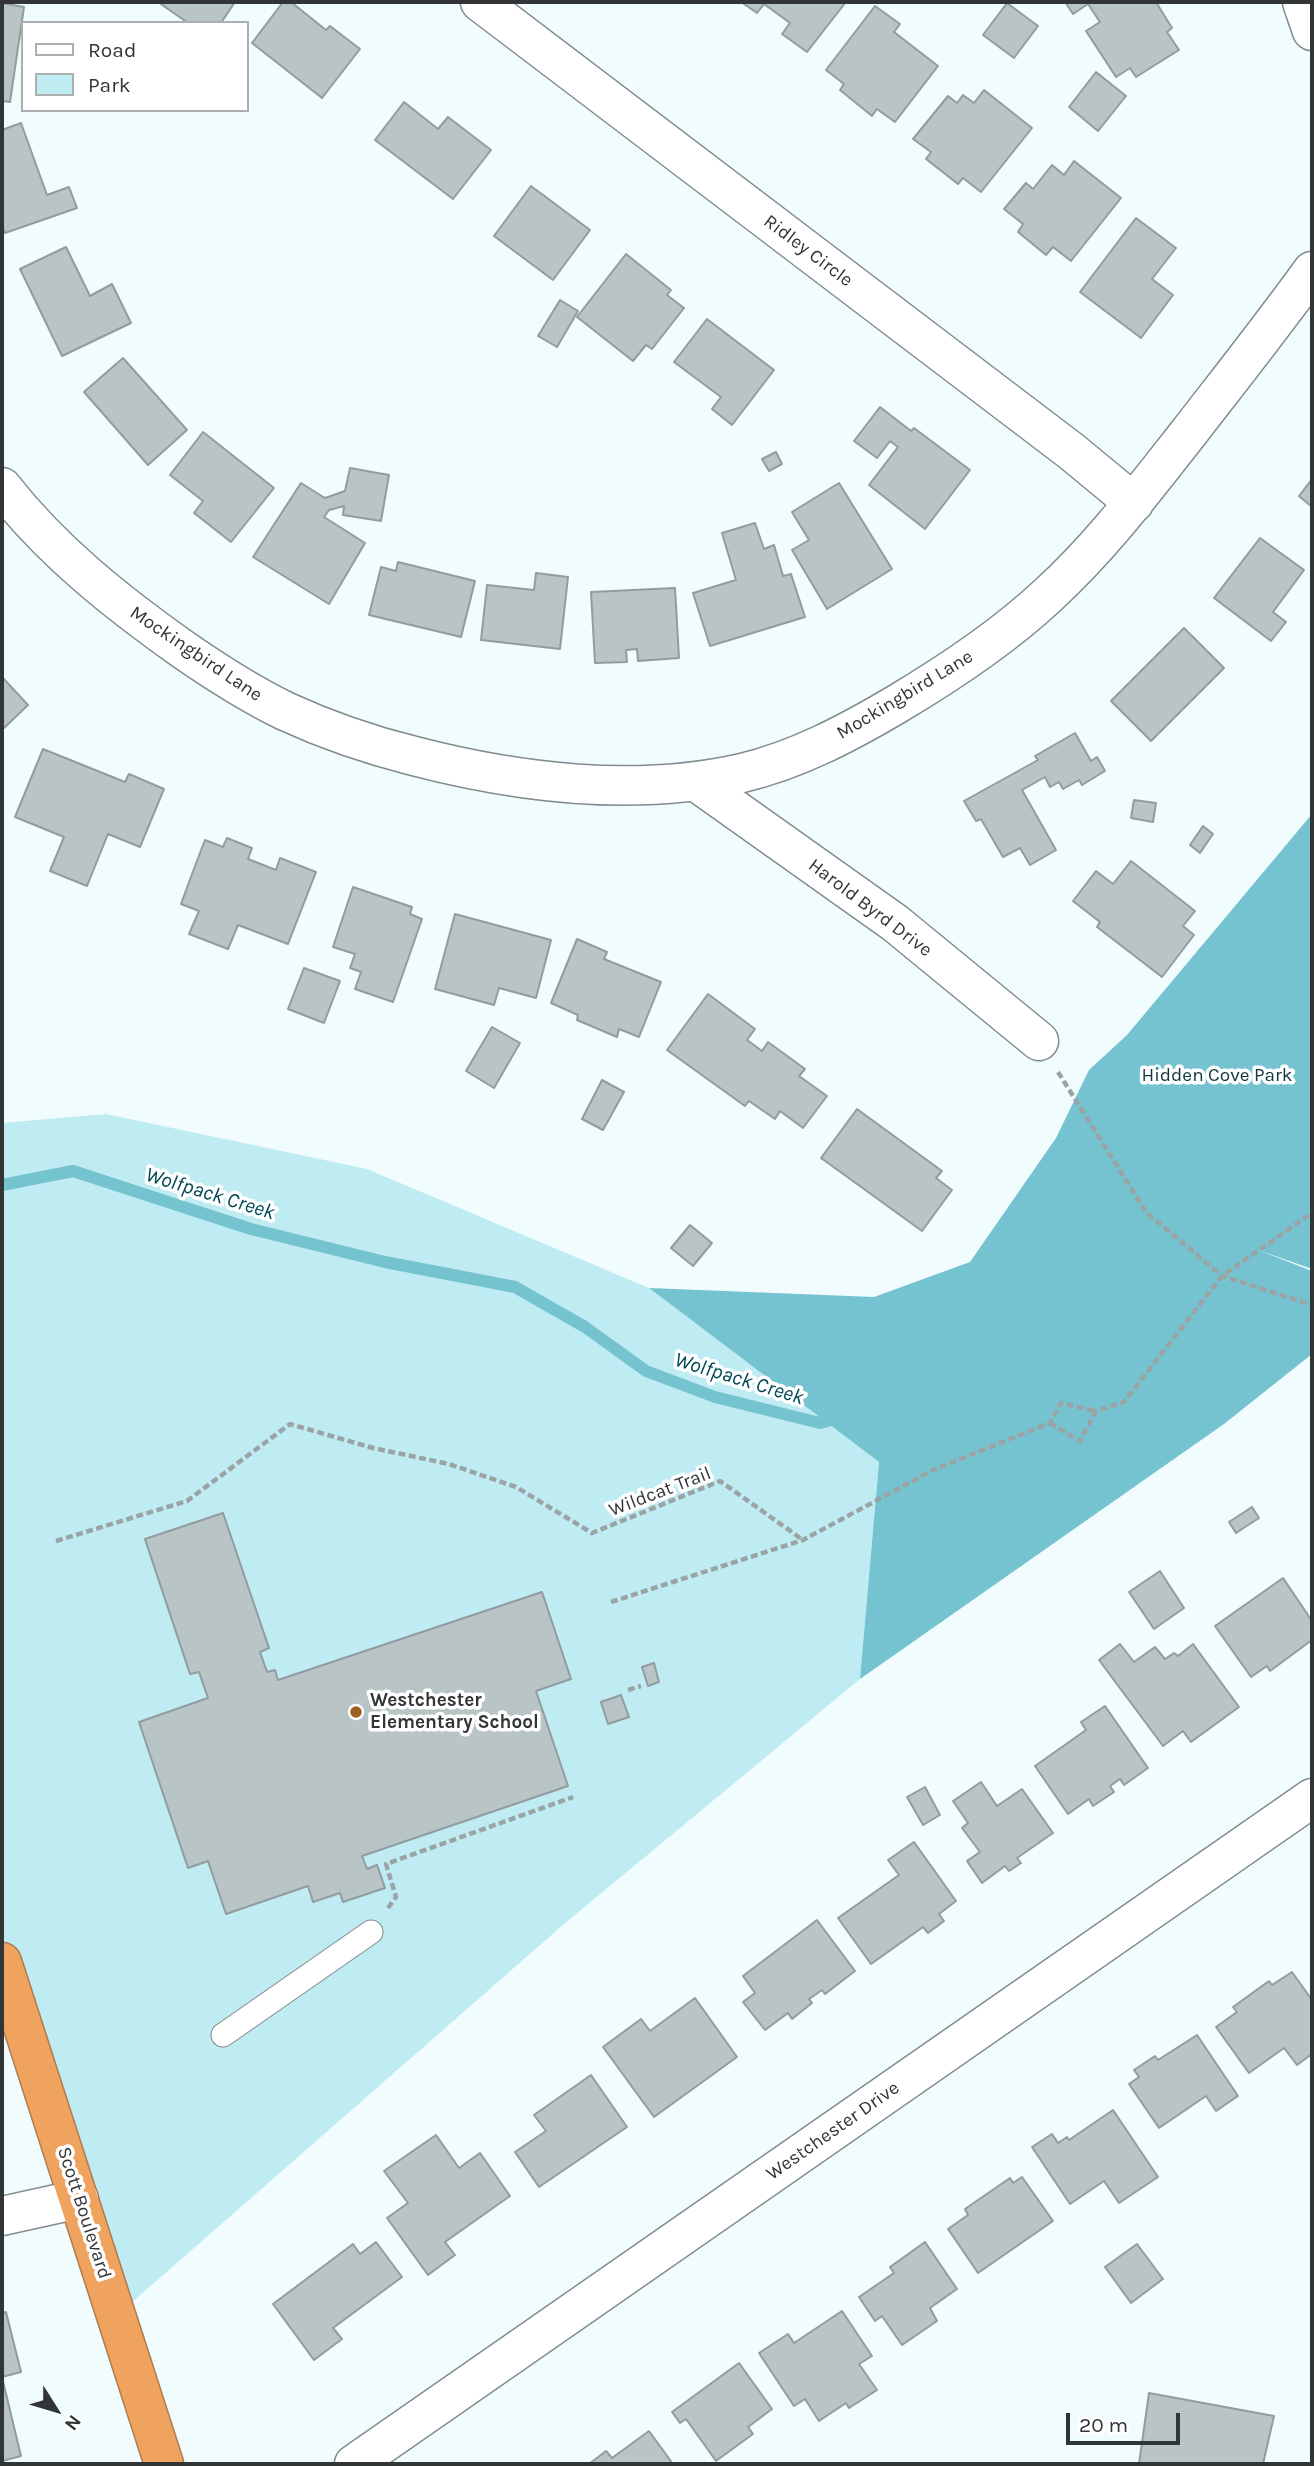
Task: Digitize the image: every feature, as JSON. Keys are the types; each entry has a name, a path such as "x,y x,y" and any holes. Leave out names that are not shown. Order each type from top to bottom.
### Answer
{"highway":[{"name":"Scott Boulevard","path":"2,1962 12,2030 79,2199 164,2464"}],"street":[{"name":"Ridley Circle","path":"480,2 1071,451 1134,503"},
{"path":"1302,2 1312,32"},
{"name":"Mockingbird Lane","path":"2,487 22,513 65,556 146,624 211,668 286,711 379,747 493,773 611,784 695,781 742,773 786,760 838,737 915,693 1005,632 1049,595 1134,503 1312,271"},
{"name":"Harold Byrd Drive","path":"695,781 895,923 1039,1041"},
{"name":"Westchester Drive","path":"354,2464 1312,1798"},
{"path":"2,2216 79,2199"}],"lane":[{"path":"223,2035 371,1932"}],"path":[{"path":"1039,1041 1146,1212 1222,1276 1312,1305"},
{"path":"611,1602 803,1540 933,1470 1050,1423 1061,1403 1096,1411 1124,1402 1222,1276 1312,1213"},
{"path":"1050,1423 1080,1441 1096,1411"},
{"name":"Wildcat Trail","path":"56,1541 187,1502 290,1424 373,1448 449,1464 516,1488 592,1533 720,1480 803,1540"},
{"path":"628,1690 640,1686"},
{"path":"371,1932 396,1896 386,1864 573,1797"}],"green space":[{"name":"Hidden Cove Park","path":"1312,814 1312,1269 1258,1250 1312,1271 1312,1354 1224,1424 860,1679 879,1462 649,1288 874,1297 970,1262 1056,1138 1089,1070 1127,1035"},
{"path":"106,1114 367,1169 649,1288 879,1462 860,1679 564,1924 130,2304 2,1951 2,1123"}],"building":[{"path":"158,2 235,2 222,21 185,21"},
{"path":"283,2 291,2 326,30 330,26 360,49 322,98 252,43"},
{"path":"741,2 846,2 807,52 782,34 790,23 764,4 757,13"},
{"path":"1065,2 1156,2 1172,28 1167,32 1179,50 1136,77 1130,68 1116,77 1086,31 1100,22 1088,4 1073,14"},
{"path":"2,3 24,7 10,102 2,101"},
{"path":"1007,3 1038,26 1014,58 983,35"},
{"path":"875,6 900,24 894,32 938,66 895,122 877,109 872,116 840,90 844,84 826,70"},
{"path":"1096,72 1126,96 1098,131 1069,107"},
{"path":"984,90 1032,128 981,192 963,178 958,184 926,159 931,152 913,139 948,96 957,103 963,95 974,103"},
{"path":"404,102 438,129 448,117 491,150 453,199 375,140"},
{"path":"21,123 47,195 69,187 77,208 5,233 2,224 2,130"},
{"path":"1074,161 1121,198 1071,261 1053,247 1046,255 1018,232 1023,224 1004,209 1026,183 1033,189 1052,165 1064,175"},
{"path":"531,186 590,230 553,280 494,236"},
{"path":"1136,218 1176,248 1152,279 1173,295 1141,338 1080,292"},
{"path":"66,247 90,296 112,284 131,323 62,356 20,269"},
{"path":"626,254 671,290 667,295 684,308 652,349 646,345 633,361 577,317"},
{"path":"560,300 578,311 557,347 538,336"},
{"path":"707,319 774,370 732,425 712,409 721,397 674,362"},
{"path":"123,358 187,430 148,465 84,392"},
{"path":"880,407 911,431 914,428 970,470 925,529 869,485 898,447 890,441 877,458 854,441"},
{"path":"203,432 274,488 231,542 194,513 203,501 170,475"},
{"path":"776,452 782,464 769,471 762,459"},
{"path":"350,468 389,475 381,521 343,515 344,506 329,510 324,517 365,543 329,604 253,557 301,483 325,498 345,491"},
{"path":"1312,479 1312,507 1299,496"},
{"path":"839,483 892,569 827,609 792,550 809,540 792,512"},
{"path":"755,523 764,549 774,545 783,576 791,574 805,617 710,646 693,593 736,580 722,533"},
{"path":"1260,538 1304,570 1273,612 1286,622 1271,641 1214,598"},
{"path":"398,562 475,581 461,637 369,615 381,567 396,571"},
{"path":"536,573 568,577 560,649 481,640 487,585 534,590"},
{"path":"675,588 679,658 638,661 637,649 626,650 627,662 595,663 591,592"},
{"path":"1184,628 1224,668 1151,741 1111,701"},
{"path":"2,677 28,705 2,730"},
{"path":"1075,733 1091,761 1097,757 1105,771 1082,785 1079,780 1063,789 1059,782 1050,787 1045,777 1022,790 1056,850 1030,865 1020,848 1003,857 981,819 976,821 964,801 1038,760 1035,756"},
{"path":"43,749 125,782 129,774 164,789 140,847 108,834 87,886 50,871 64,837 15,817"},
{"path":"1134,800 1156,803 1153,822 1131,818"},
{"path":"1203,826 1213,834 1200,853 1190,845"},
{"path":"227,838 252,848 248,859 276,870 280,858 316,872 288,944 238,925 228,949 189,934 199,911 181,904 205,840 223,847"},
{"path":"1131,861 1195,911 1183,926 1194,935 1162,977 1097,927 1100,922 1073,901 1096,871 1113,884"},
{"path":"353,887 412,907 410,914 422,919 393,1002 355,989 361,972 350,968 355,954 333,947"},
{"path":"455,914 551,940 536,998 499,988 494,1005 435,989"},
{"path":"577,939 607,952 604,959 661,982 639,1037 619,1029 617,1037 577,1020 578,1015 551,1003"},
{"path":"304,968 340,981 324,1023 288,1009"},
{"path":"708,994 755,1029 747,1040 762,1051 768,1042 805,1069 799,1076 827,1096 803,1128 780,1111 775,1119 749,1101 745,1106 667,1050"},
{"path":"492,1027 520,1043 494,1088 466,1071"},
{"path":"602,1080 624,1092 603,1130 582,1119"},
{"path":"857,1109 942,1171 936,1178 952,1190 922,1231 821,1158"},
{"path":"690,1225 712,1243 693,1266 671,1248"},
{"path":"1252,1507 1259,1518 1236,1533 1229,1522"},
{"name":"Westchester Elementary School","path":"223,1513 269,1648 260,1652 267,1672 275,1670 278,1680 542,1592 571,1679 536,1691 568,1786 362,1856 367,1869 377,1865 385,1888 343,1902 340,1893 313,1902 308,1886 226,1914 208,1861 188,1868 139,1722 208,1698 199,1672 190,1674 145,1539"},
{"path":"1160,1571 1184,1608 1154,1629 1129,1592"},
{"path":"1283,1578 1312,1621 1312,1640 1270,1671 1267,1666 1251,1677 1215,1626"},
{"path":"1120,1644 1134,1662 1155,1647 1165,1659 1174,1653 1178,1656 1193,1644 1239,1707 1191,1742 1183,1731 1163,1746 1099,1660"},
{"path":"654,1663 659,1682 648,1686 642,1667"},
{"path":"621,1695 629,1717 608,1724 601,1702"},
{"path":"1105,1706 1148,1768 1124,1785 1120,1779 1110,1786 1114,1792 1093,1806 1089,1799 1068,1814 1035,1766 1086,1730 1081,1722"},
{"path":"981,1782 997,1806 1022,1789 1053,1833 1017,1858 1021,1863 1009,1871 1005,1866 982,1883 967,1861 980,1852 962,1828 968,1823 953,1801"},
{"path":"925,1787 940,1815 923,1825 907,1797"},
{"path":"914,1842 956,1901 939,1914 944,1921 928,1933 923,1927 871,1964 838,1918 899,1875 888,1860"},
{"path":"817,1920 855,1971 825,1994 822,1990 809,1999 812,2003 792,2019 788,2013 765,2030 743,2002 755,1993 743,1976"},
{"path":"1292,1972 1312,2000 1312,2054 1297,2065 1284,2048 1249,2073 1216,2027 1237,2012 1233,2007 1269,1981 1272,1985"},
{"path":"695,1998 737,2057 654,2117 603,2047 641,2019 650,2031"},
{"path":"1197,2035 1238,2096 1216,2111 1206,2096 1159,2128 1129,2084 1139,2077 1134,2070 1155,2056 1158,2060"},
{"path":"591,2075 627,2127 539,2187 515,2152 546,2131 534,2115"},
{"path":"1113,2110 1158,2177 1119,2203 1104,2181 1070,2204 1032,2147 1052,2134 1058,2143 1067,2137 1069,2140"},
{"path":"436,2135 459,2168 480,2153 510,2196 445,2242 455,2255 428,2275 387,2218 408,2203 384,2171"},
{"path":"1022,2177 1053,2221 978,2273 948,2229 968,2215 965,2209 1010,2178 1013,2183"},
{"path":"376,2242 402,2277 333,2328 342,2339 314,2360 273,2304 353,2244 360,2254"},
{"path":"925,2242 957,2289 930,2308 937,2321 902,2345 882,2316 875,2321 859,2297 894,2273 890,2267"},
{"path":"1137,2244 1163,2279 1131,2303 1105,2267"},
{"path":"842,2311 872,2356 859,2364 877,2390 849,2408 846,2403 819,2421 805,2399 794,2406 759,2353 788,2334 794,2343"},
{"path":"6,2312 21,2372 2,2377 2,2313"},
{"path":"739,2363 772,2409 748,2427 753,2434 716,2461 686,2419 680,2423 672,2412"},
{"path":"2,2377 21,2456 2,2461"},
{"path":"1149,2393 1274,2416 1263,2464 1139,2464"},
{"path":"649,2431 673,2464 589,2464 606,2451 612,2458"}],"waterway":[{"name":"Wolfpack Creek","path":"2,1185 73,1171 251,1229 385,1262 515,1287 585,1327 646,1371 715,1397 820,1423 947,1387 1040,1338 1132,1269 1194,1193 1312,1037"}],"place":[{"name":"Westchester Elementary School","path":"356,1712"}]}
